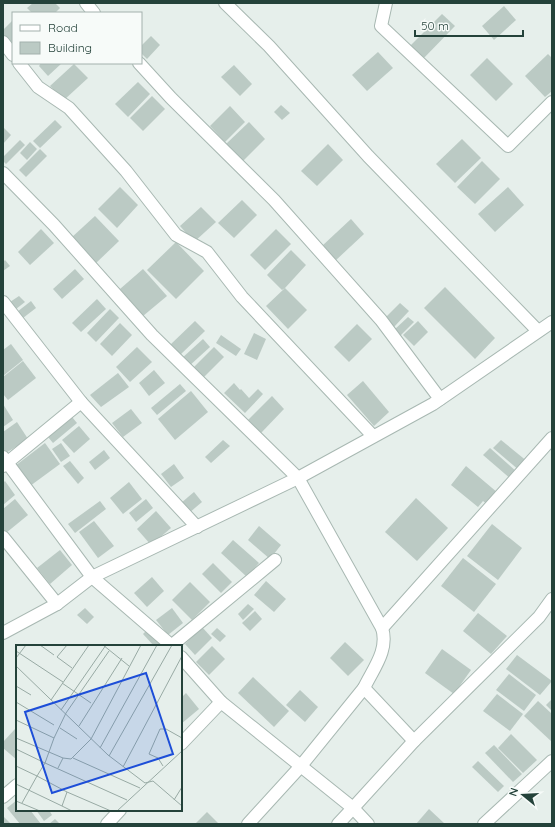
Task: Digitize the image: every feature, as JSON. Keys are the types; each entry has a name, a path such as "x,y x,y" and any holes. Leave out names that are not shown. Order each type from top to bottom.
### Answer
{"street":[{"path":"86,3 93,12"},
{"path":"226,3 269,46 368,156 538,331"},
{"path":"386,3 380,26 508,146 552,102"},
{"path":"3,42 12,54"},
{"path":"20,64 38,87 69,108 95,136 126,171 176,235 207,252 242,297 372,436"},
{"path":"140,64 171,98 279,206 381,320 440,399"},
{"path":"3,173 54,225 152,335 298,478 382,628 385,637 384,647 364,688 300,767 248,824"},
{"path":"3,302 81,402 197,527"},
{"path":"3,632 57,604 92,577 298,478 440,399 552,322"},
{"path":"81,402 4,462 92,577 170,645"},
{"path":"382,628 552,438"},
{"path":"3,537 57,604"},
{"path":"172,645 275,560"},
{"path":"338,824 414,742 539,617 552,599"},
{"path":"182,658 221,702 300,767 353,808 368,824"},
{"path":"364,688 414,742"},
{"path":"182,743 221,702"},
{"path":"484,824 552,761"},
{"path":"3,797 16,786"},
{"path":"107,824 119,811"}],"building":[{"path":"33,3 55,3 60,8 56,12 31,12 27,8"},
{"path":"504,6 516,20 494,40 482,26"},
{"path":"442,14 455,26 421,61 408,48"},
{"path":"12,21 12,44 3,35 3,30"},
{"path":"151,36 160,45 147,59 142,54 142,45"},
{"path":"378,52 393,68 367,91 352,75"},
{"path":"548,54 552,58 552,91 545,97 525,76"},
{"path":"487,58 513,84 496,101 470,75"},
{"path":"40,64 61,64 48,76 39,66"},
{"path":"74,64 88,78 64,100 50,86"},
{"path":"234,65 252,84 240,96 221,77"},
{"path":"138,82 150,94 128,117 115,104"},
{"path":"152,96 165,109 143,131 130,118"},
{"path":"281,105 290,113 282,120 274,112"},
{"path":"230,106 245,122 225,142 210,126"},
{"path":"55,120 62,127 40,148 33,141"},
{"path":"249,122 265,139 243,161 226,144"},
{"path":"4,128 11,135 3,144 3,129"},
{"path":"462,139 481,158 455,183 436,164"},
{"path":"20,140 25,145 6,164 3,161 3,157"},
{"path":"30,142 37,149 27,160 20,153"},
{"path":"328,144 343,160 317,186 301,171"},
{"path":"40,149 47,156 26,177 19,170"},
{"path":"482,161 500,179 475,204 457,187"},
{"path":"120,187 138,205 117,228 98,209"},
{"path":"508,187 524,205 495,232 478,214"},
{"path":"242,200 257,215 234,238 218,223"},
{"path":"201,207 216,222 194,242 180,226"},
{"path":"95,216 119,241 95,264 71,238"},
{"path":"351,219 364,234 335,261 322,246"},
{"path":"41,229 54,243 30,265 18,252"},
{"path":"276,229 291,244 265,270 250,255"},
{"path":"176,242 204,271 176,299 147,270"},
{"path":"291,250 306,265 282,290 267,275"},
{"path":"5,260 10,266 3,271 3,262"},
{"path":"75,269 84,279 62,299 53,289"},
{"path":"143,269 167,296 143,316 120,289"},
{"path":"445,287 495,338 475,359 424,308"},
{"path":"285,288 307,310 288,329 266,306"},
{"path":"19,296 25,302 16,309 10,302"},
{"path":"97,299 106,309 81,332 72,323"},
{"path":"31,301 36,308 23,318 17,312"},
{"path":"400,303 409,311 394,327 385,318"},
{"path":"110,309 119,318 96,342 87,333"},
{"path":"408,317 414,322 400,336 394,330"},
{"path":"195,321 205,331 180,355 170,345"},
{"path":"418,321 428,332 414,346 403,335"},
{"path":"120,323 132,335 112,356 100,344"},
{"path":"357,324 372,339 349,362 334,347"},
{"path":"254,333 266,339 257,360 244,354"},
{"path":"221,335 241,349 236,356 216,343"},
{"path":"203,339 210,347 188,367 181,359"},
{"path":"11,344 23,360 3,376 3,350"},
{"path":"137,347 152,362 130,382 116,367"},
{"path":"214,347 224,357 202,379 193,368"},
{"path":"23,361 36,378 8,400 3,394 3,377"},
{"path":"154,370 165,383 149,396 139,383"},
{"path":"118,373 129,387 101,407 90,395"},
{"path":"363,381 389,412 374,426 347,395"},
{"path":"234,383 249,398 258,389 263,394 245,413 224,393"},
{"path":"180,384 186,391 157,415 151,408"},
{"path":"191,391 208,412 175,440 158,419"},
{"path":"272,396 284,409 261,433 248,420"},
{"path":"3,404 13,420 3,427"},
{"path":"131,409 142,423 123,437 112,423"},
{"path":"72,417 77,423 53,443 48,437"},
{"path":"17,422 28,439 6,453 3,448 3,432"},
{"path":"79,426 90,439 74,453 62,440"},
{"path":"223,440 230,446 211,463 205,457"},
{"path":"501,440 528,462 520,471 493,448"},
{"path":"45,443 60,464 30,486 15,466"},
{"path":"61,443 70,456 61,462 52,449"},
{"path":"490,448 517,472 511,479 483,455"},
{"path":"104,450 110,458 95,470 89,462"},
{"path":"70,461 84,478 78,484 63,466"},
{"path":"174,464 184,478 171,487 161,474"},
{"path":"466,466 498,493 488,505 483,501 478,507 451,485"},
{"path":"5,481 15,495 3,505 3,483"},
{"path":"129,482 142,499 123,514 110,498"},
{"path":"194,492 202,502 189,513 181,503"},
{"path":"416,498 448,528 417,561 385,532"},
{"path":"15,499 28,515 6,533 3,529 3,509"},
{"path":"146,499 153,508 136,522 129,513"},
{"path":"100,501 106,509 75,533 68,524"},
{"path":"156,511 171,528 151,545 137,529"},
{"path":"94,521 114,546 98,558 79,532"},
{"path":"492,524 522,548 498,580 467,556"},
{"path":"259,526 281,545 270,559 248,540"},
{"path":"233,540 259,563 247,577 221,553"},
{"path":"60,550 72,565 50,584 37,568"},
{"path":"463,558 496,584 474,612 441,586"},
{"path":"213,563 232,582 221,593 202,574"},
{"path":"152,577 164,591 147,607 134,593"},
{"path":"266,581 286,599 274,612 254,595"},
{"path":"190,582 210,602 192,620 172,600"},
{"path":"248,604 254,609 243,620 238,614"},
{"path":"85,608 94,617 87,624 77,615"},
{"path":"172,608 183,623 168,635 156,620"},
{"path":"255,611 262,619 250,631 242,623"},
{"path":"478,613 507,636 491,654 463,631"},
{"path":"202,627 212,638 195,655 185,644"},
{"path":"149,628 162,643 160,645 153,645 143,634"},
{"path":"217,628 226,636 220,642 211,634"},
{"path":"345,642 364,660 348,676 330,658"},
{"path":"212,646 225,659 209,675 196,662"},
{"path":"442,649 471,670 454,694 425,673"},
{"path":"517,655 552,681 540,695 506,669"},
{"path":"509,674 536,695 524,711 496,690"},
{"path":"253,677 289,711 274,727 238,693"},
{"path":"300,690 318,707 305,722 286,705"},
{"path":"186,693 199,709 182,723 182,697"},
{"path":"497,694 523,714 510,731 483,711"},
{"path":"552,699 552,711 546,705"},
{"path":"538,701 552,714 552,742 524,716"},
{"path":"15,729 16,730 16,759 3,748 3,742"},
{"path":"511,734 537,760 523,773 498,748"},
{"path":"494,745 522,774 513,782 485,753"},
{"path":"478,761 504,786 498,792 472,767"},
{"path":"16,801 16,811 31,811 41,824 20,824 7,808"},
{"path":"429,809 445,824 416,824"},
{"path":"37,811 50,811 52,815 44,821"},
{"path":"207,812 219,824 195,824"},
{"path":"3,816 11,824 3,824"},
{"path":"55,819 60,824 49,824"}]}
